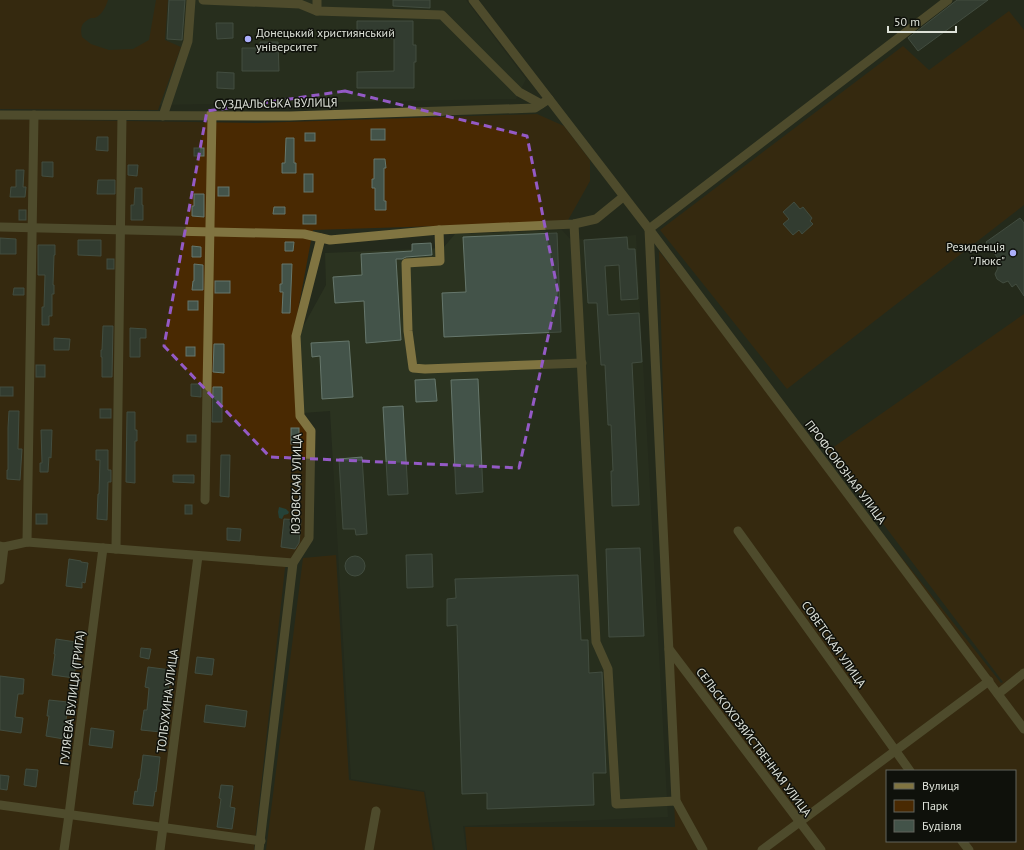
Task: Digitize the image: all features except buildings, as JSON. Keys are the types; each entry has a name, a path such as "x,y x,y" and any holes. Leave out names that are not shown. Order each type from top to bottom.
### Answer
{"street":[{"path":"163,116 188,41 191,0"},
{"path":"204,0 300,4 317,11 442,15 519,92 541,104"},
{"path":"317,0 317,11"},
{"name":"ПРОФСОЮЗНАЯ УЛИЦА","path":"473,0 649,229 1024,728"},
{"path":"703,850 676,801 649,229 948,0"},
{"name":"СУЗДАЛЬСЬКА ВУЛИЦЯ","path":"0,115 290,116 527,109 535,108 549,99"},
{"path":"26,542 34,115"},
{"path":"116,549 122,116"},
{"path":"205,500 212,116"},
{"path":"0,227 304,234 330,240 439,230 574,224 596,219 623,197"},
{"path":"574,224 596,642 608,669 616,804 676,801"},
{"path":"439,230 440,261 406,263 408,331 413,368 425,369 582,363"},
{"name":"ЮЗОВСКАЯ УЛИЦА","path":"260,845 293,563 309,538 311,431 300,416 296,336 321,238"},
{"name":"СОВЕТСКАЯ УЛИЦА","path":"738,531 909,770"},
{"path":"0,580 2,547 26,542 293,563"},
{"name":"ГУЛЯЄВА ВУЛИЦЯ (ГРИГА)","path":"64,850 103,548"},
{"name":"ТОЛБУХИНА УЛИЦА","path":"160,850 198,556"},
{"name":"СЕЛЬСКОХОЗЯЙСТВЕННАЯ УЛИЦА","path":"668,648 821,850"},
{"path":"998,694 1024,673"},
{"path":"762,850 988,681"},
{"path":"0,806 163,828 260,845"},
{"path":"369,850 376,811"},
{"path":"963,842 969,850"}],"highlighted area":[{"path":"345,91 527,136 558,292 519,468 270,457 164,346 207,111"}],"shaded area":[{"name":"Донецький християнський університет","path":"0,0 466,0 526,79 516,99 158,105 0,104"},
{"path":"562,230 571,240 636,235 668,817 463,826 466,850 435,850 425,791 351,779 330,411 303,413 299,334 326,285 325,253 443,248 455,234"}],"green space":[{"path":"0,0 108,0 101,14 85,22 81,31 82,37 91,44 109,50 133,49 149,40 156,0 168,0 165,40 181,47 158,110 0,109"},
{"path":"1009,11 1024,30 1024,205 787,389 660,230 903,46 929,70"},
{"path":"537,114 564,126 590,160 590,181 567,222 313,230 293,337 297,416 308,432 305,539 285,568 254,850 0,850 0,119 256,123"},
{"path":"659,251 1001,683 1003,682 828,451 1024,314 1024,850 467,850 465,827 675,827"},
{"path":"336,555 349,780 424,792 433,850 266,850 303,558"}],"water":[{"path":"279,507 286,509 289,512 288,514 284,515 282,519 279,518"}],"place":[{"name":"Донецький християнський університет","path":"248,39"},
{"name":"Резиденція \"Люкс\"","path":"1013,253"}]}
